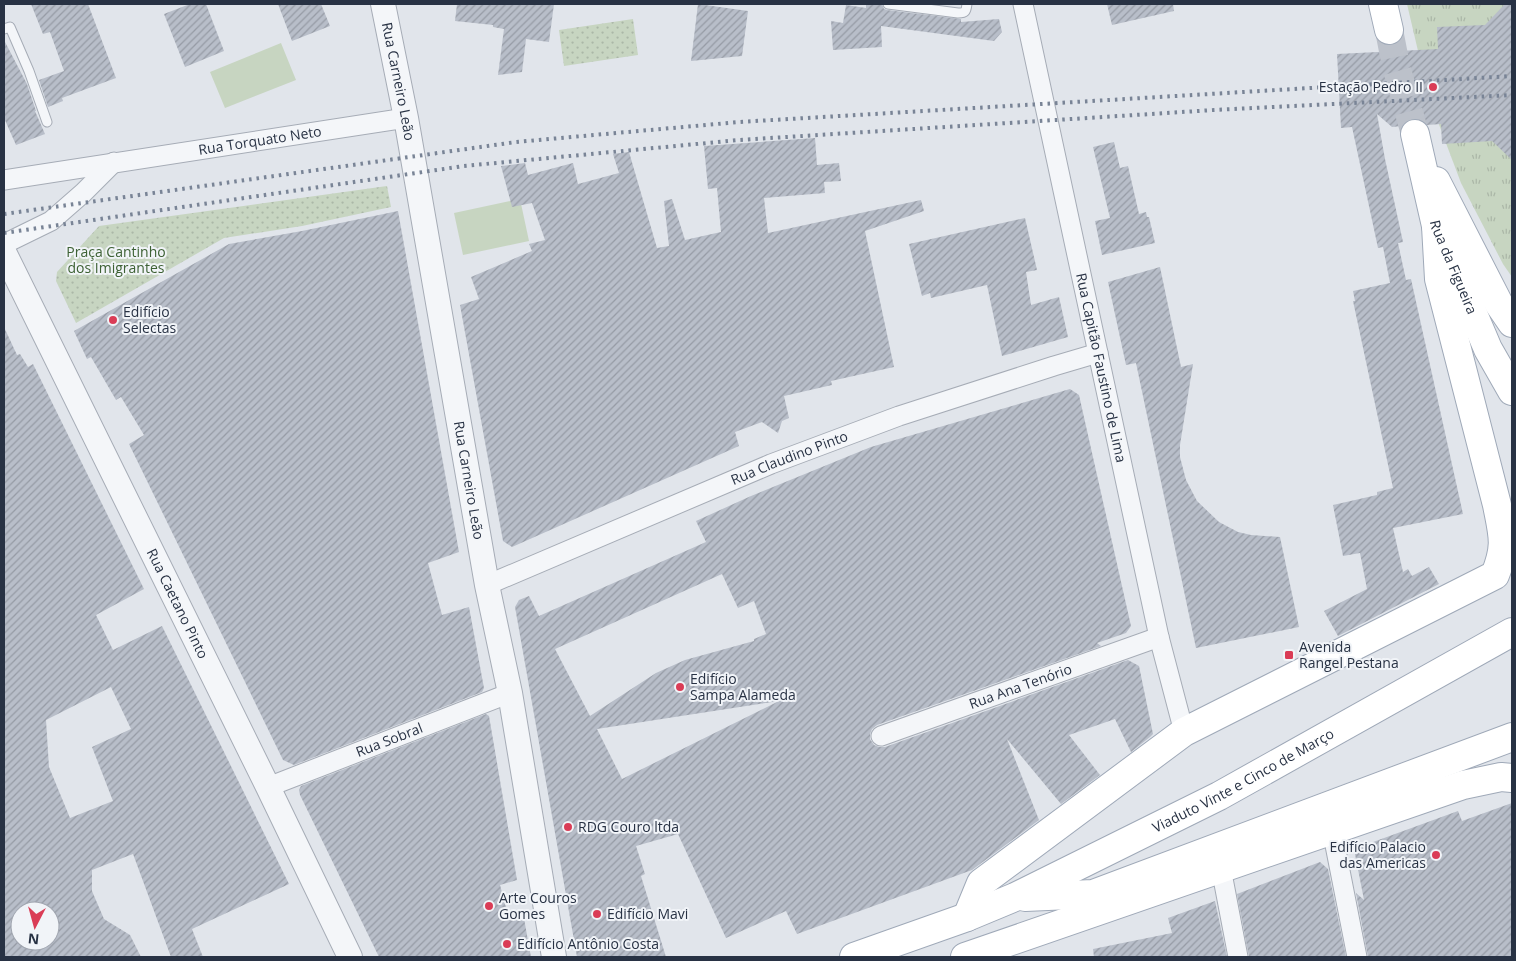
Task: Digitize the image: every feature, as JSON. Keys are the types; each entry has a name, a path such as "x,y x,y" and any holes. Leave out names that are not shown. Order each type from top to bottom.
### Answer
{"main road":[{"path":"1383,4 1389,30"},
{"name":"Rua da Figueira","path":"1512,323 1499,304 1416,140 1436,226 1488,349 1512,391"},
{"path":"854,957 967,917 980,883 1184,732 1495,575 1502,557 1504,536 1439,279 1436,226"},
{"name":"Viaduto Vinte e Cinco de Março","path":"967,917 1015,897 1219,796 1512,632"},
{"path":"1015,897 1093,894 1512,737"},
{"path":"966,957 1463,785 1501,777 1512,778"}],"street":[{"name":"Rua Carneiro Leão","path":"383,4 406,118 487,585 510,692 554,957"},
{"name":"Rua Capitão Faustino de Lima","path":"1023,4 1159,637 1184,732"},
{"name":"Rua Torquato Neto","path":"4,180 406,118"},
{"path":"4,244 51,220 84,193 114,162"},
{"name":"Rua Caetano Pinto","path":"4,252 268,786 350,957"},
{"name":"Rua Claudino Pinto","path":"487,585 771,464 899,416 1098,353"},
{"name":"Rua Ana Tenório","path":"881,736 1159,637"},
{"name":"Rua Sobral","path":"268,786 510,692"},
{"path":"1332,830 1357,957"},
{"path":"1221,868 1238,957"}],"lane":[{"path":"888,4 964,13 967,4"},
{"path":"4,29 10,27 29,71 47,122"}],"green space":[{"path":"1407,4 1512,4 1512,277 1503,264 1461,183 1429,98"},
{"path":"633,19 638,55 564,66 559,30"},
{"path":"281,43 296,80 225,108 210,72"},
{"name":"Praça Cantinho dos Imigrantes","path":"387,186 391,207 302,226 224,238 76,323 56,281 57,272 99,226"},
{"path":"520,199 529,241 463,255 454,213"}],"building":[{"path":"31,4 88,4 116,78 62,98 63,101 48,107 39,80 64,71 50,32 43,34"},
{"path":"190,4 206,4 224,51 185,67 164,14"},
{"path":"278,4 321,4 330,26 292,41"},
{"path":"457,4 554,4 549,42 526,39 522,72 498,75 504,29 493,27 493,25 455,21"},
{"path":"698,4 748,11 742,56 691,61"},
{"path":"866,4 882,4 884,9 887,10 961,19 961,22 999,19 1002,32 994,41 881,26 882,47 833,50 831,21 843,23 846,5 866,8"},
{"path":"1107,4 1173,4 1174,11 1112,25"},
{"path":"1505,4 1512,4 1512,160 1492,141 1442,144 1441,124 1427,125 1420,119 1412,119 1405,122 1402,126 1392,127 1377,114 1403,242 1398,243 1406,280 1411,279 1463,514 1393,528 1403,572 1408,569 1412,576 1429,567 1439,584 1338,636 1324,611 1367,589 1360,553 1343,556 1333,505 1377,495 1377,492 1393,488 1353,301 1355,301 1353,291 1390,283 1383,247 1378,248 1352,127 1341,128 1337,54 1438,49 1437,27 1485,25"},
{"path":"4,40 27,84 35,111 45,134 16,145 4,118"},
{"path":"815,138 817,165 839,163 841,181 824,182 825,193 764,198 768,233 921,200 924,211 865,231 894,367 831,381 832,385 784,396 789,418 782,421 778,433 762,422 735,432 739,446 512,547 503,541 460,305 479,299 471,277 532,251 529,244 545,240 532,203 512,207 501,166 525,163 528,175 573,163 578,184 619,173 613,154 629,152 657,248 669,246 664,201 672,199 685,240 721,232 717,188 708,189 704,146"},
{"path":"1114,142 1120,168 1128,166 1139,214 1146,212 1147,217 1149,217 1155,243 1102,255 1095,221 1110,218 1093,147"},
{"path":"398,211 459,552 428,563 442,615 469,607 484,688 482,692 294,765 283,760 129,444 144,435 121,397 116,400 91,357 87,359 74,331 229,244"},
{"path":"1025,218 1037,270 1026,272 1031,305 1059,297 1068,337 1002,356 987,285 931,298 930,293 922,296 909,244"},
{"path":"1160,267 1181,367 1193,364 1180,445 1180,457 1186,480 1197,501 1219,522 1238,532 1280,537 1299,627 1196,648 1136,363 1126,365 1108,282"},
{"path":"4,327 17,355 20,354 28,367 33,364 144,589 96,615 113,650 162,626 289,884 192,929 203,957 171,957 133,854 92,870 92,891 104,919 130,935 141,957 4,957","holes":["111,687 131,729 92,747 113,801 70,818 49,767 46,720"]},
{"path":"1070,389 1079,395 1131,626 1126,633 1097,643 1101,646 877,725 870,734 870,739 874,745 885,747 1128,660 1139,666 1153,734 1131,752 1115,719 1069,735 1100,775 1061,804 1007,739 1039,820 972,870 797,934 786,911 726,938 678,834 636,846 645,874 641,876 666,957 577,957 515,607 519,600 529,596 539,616 706,542 696,521 751,496 871,447","holes":["722,574 738,608 754,601 766,634 754,639 754,641 685,660 656,673 590,716 555,649","779,701 622,779 597,729"]},
{"path":"486,714 489,716 517,880 500,885 509,918 523,913 531,957 379,957 299,790 301,786"},
{"path":"1512,803 1512,957 1368,957 1356,893 1364,900 1354,849 1458,811 1462,821"},
{"path":"1320,862 1328,869 1346,957 1249,957 1237,894"},
{"path":"1215,901 1227,957 1094,957 1093,949 1172,933 1168,918"}],"tunnel":[{"path":"1389,30 1396,66 1415,134"}],"railway":[{"path":"4,214 516,142 739,122 1512,76"},
{"path":"4,233 464,166 739,140 1214,110 1512,95"}],"place":[{"name":"Estação Pedro II","path":"1433,87"},
{"name":"Edifício Selectas","path":"113,320"},
{"name":"Avenida Rangel Pestana","path":"1289,655"},
{"name":"Edifício Sampa Alameda","path":"680,687"},
{"name":"RDG Couro ltda","path":"568,827"},
{"name":"Edifício Palacio das Americas","path":"1436,855"},
{"name":"Arte Couros Gomes","path":"489,906"},
{"name":"Edifício Mavi","path":"597,914"},
{"name":"Edifício Antônio Costa","path":"507,944"}]}
